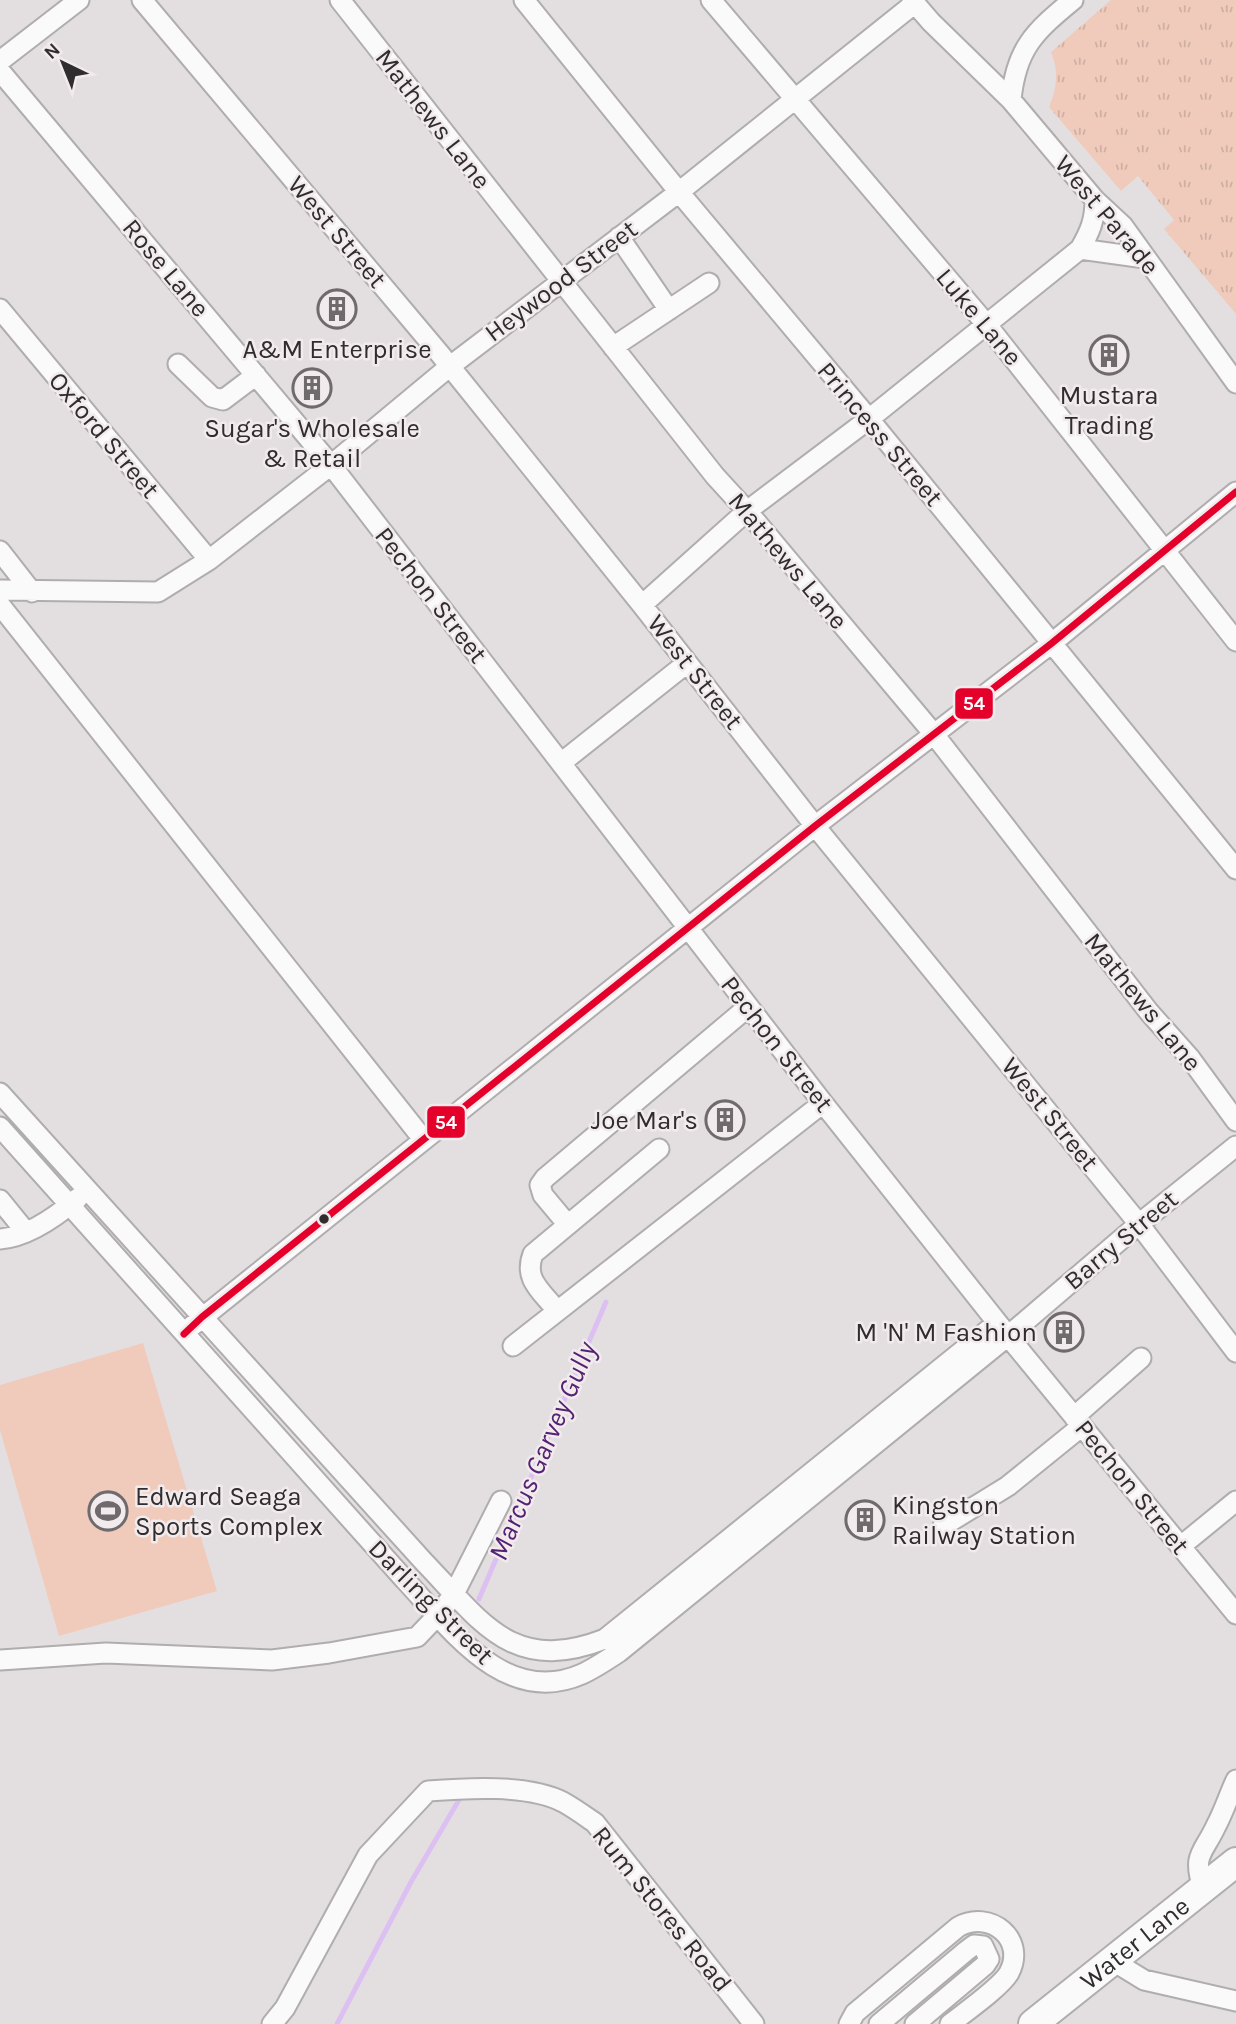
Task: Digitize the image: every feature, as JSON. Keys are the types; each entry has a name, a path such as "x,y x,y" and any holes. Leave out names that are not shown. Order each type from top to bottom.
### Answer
{"highway":[{"name":"Water Lane","path":"1033,2024 1236,1862"}],"street":[{"path":"0,61 79,0"},
{"name":"West Street","path":"142,0 449,367 642,605 815,825 1139,1224 1236,1352"},
{"name":"Mathews Lane","path":"340,0 715,476 933,733 1149,1012 1190,1058 1236,1121"},
{"name":"Princess Street","path":"524,0 1236,869"},
{"name":"Luke Lane","path":"711,0 987,325 1165,548 1236,642"},
{"path":"1012,100 1016,69 1029,40 1042,25 1073,0"},
{"name":"Heywood Street","path":"0,590 158,592 209,560 331,465 449,367 796,100 914,2"},
{"name":"West Parade","path":"914,2 1012,100 1096,200 1123,226 1229,368 1236,383"},
{"name":"Rose Lane","path":"0,71 331,465"},
{"path":"642,605 747,511 869,419 1080,249 1095,217 1096,200"},
{"path":"619,237 669,310"},
{"path":"1080,249 1145,258"},
{"path":"613,347 709,283"},
{"name":"Oxford Street","path":"0,309 209,560"},
{"path":"178,364 212,397 223,400 256,375"},
{"name":"Pechon Street","path":"331,465 823,1103 1078,1422 1236,1614"},
{"path":"184,1334 687,927 1052,643 1236,492"},
{"path":"0,551 33,592"},
{"path":"0,605 423,1139"},
{"path":"561,763 687,663"},
{"path":"568,1225 543,1195 540,1185 545,1178 748,1007"},
{"path":"0,1093 202,1317"},
{"path":"513,1346 823,1103"},
{"name":"Darling Street","path":"0,1127 405,1580 469,1648 502,1672 538,1681 553,1681 580,1675 619,1652 909,1405"},
{"name":"Barry Street","path":"1003,1329 1236,1146"},
{"path":"557,1311 531,1277 528,1268 533,1254 659,1149"},
{"path":"0,1239 13,1238 26,1232 69,1206 86,1191"},
{"path":"0,1200 26,1232"},
{"name":"Darling Street","path":"202,1317 485,1626 502,1639 519,1647 544,1652 567,1651 605,1639 909,1405 1003,1329"},
{"path":"943,1526 1008,1486 1078,1422 1141,1358"},
{"path":"0,1660 106,1653 272,1660 329,1654 417,1637 454,1594 501,1501"},
{"path":"1181,1546 1236,1501"},
{"path":"405,1580 424,1562"},
{"path":"1203,1888 1198,1871 1201,1853 1232,1800 1236,1780"},
{"name":"Rum Stores Road","path":"272,2024 285,2008 368,1855 428,1791 438,1790 539,1794 563,1802 596,1823 754,2024"},
{"path":"849,2024 855,2013 958,1927 979,1920 990,1922 1000,1927 1011,1943 1013,1954 1008,1974 950,2024"},
{"path":"861,2024 965,1937 982,1932 990,1935 996,1941 1002,1957 996,1970 933,2024"},
{"path":"879,2024 974,1945 983,1946 989,1959 985,1965 915,2024"},
{"path":"1113,1961 1144,1980 1236,2001"}],"green space":[{"path":"1111,0 1236,0 1236,314 1164,229 1174,220 1138,176 1121,191 1049,107 1056,80 1051,52"},
{"name":"Edward Seaga Sports Complex","path":"143,1343 217,1591 59,1636 0,1430 0,1385"}],"waterway":[{"name":"Marcus Garvey Gully","path":"479,1599 606,1302"},
{"name":"Marcus Garvey Gully","path":"337,2024 411,1882 463,1793"}],"transit line":[{"name":"54","path":"184,1334 815,826 1052,643 1236,492"}],"place":[{"name":"A&M Enterprise","path":"337,309"},
{"name":"Mustara Trading","path":"1109,355"},
{"name":"Sugar's Wholesale & Retail","path":"312,388"},
{"name":"Joe Mar's","path":"725,1120"},
{"name":"M 'N' M Fashion","path":"1064,1332"},
{"name":"Edward Seaga Sports Complex","path":"108,1511"},
{"name":"Kingston Railway Station","path":"865,1520"}]}
